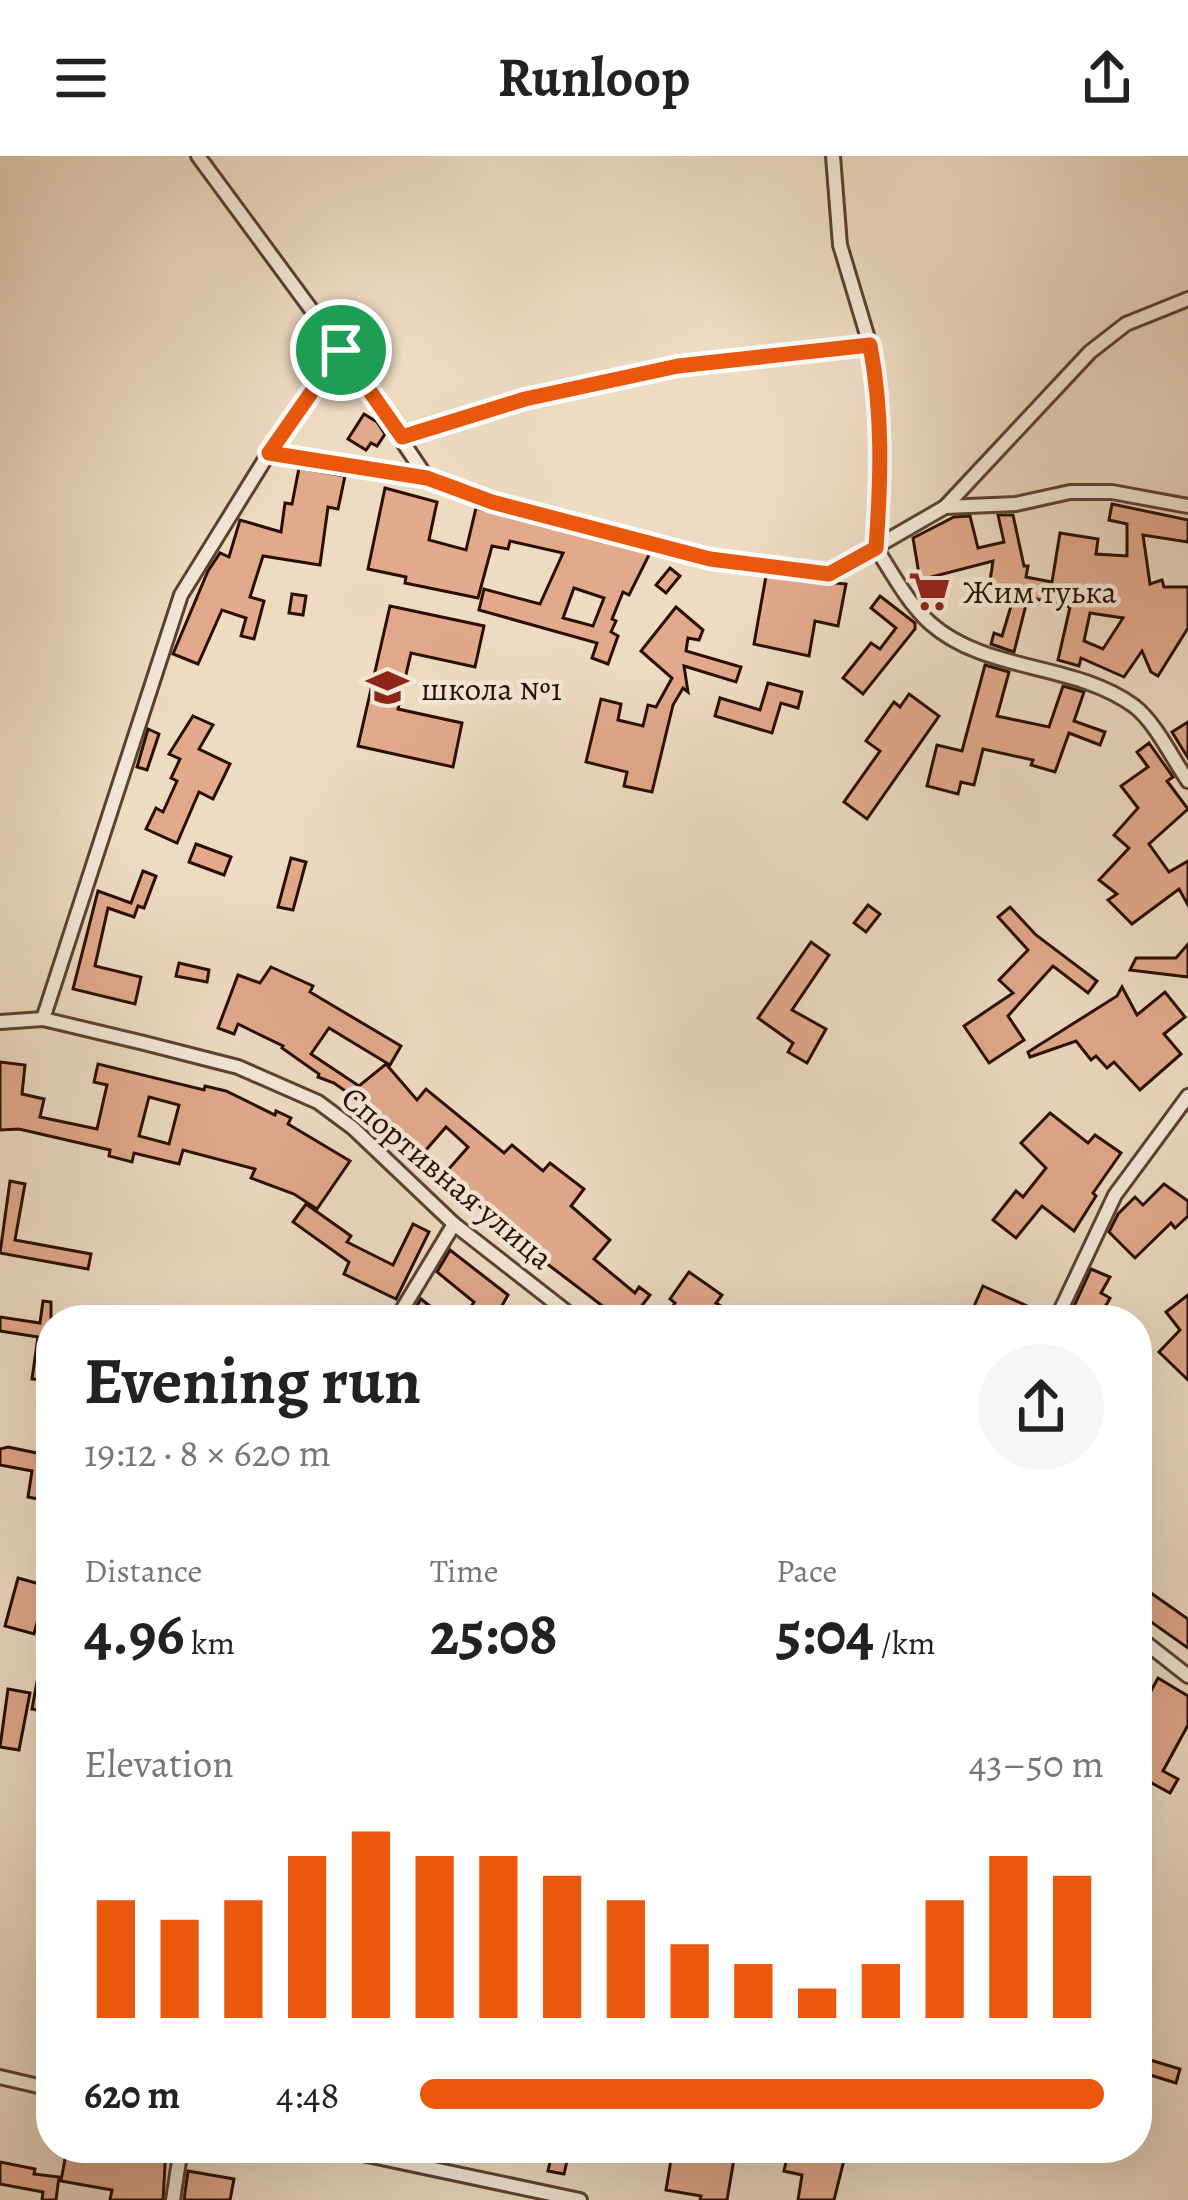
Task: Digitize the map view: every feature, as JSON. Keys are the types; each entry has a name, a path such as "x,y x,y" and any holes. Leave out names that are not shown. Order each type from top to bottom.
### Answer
{"street":[{"path":"198,156 341,350 427,478"},
{"path":"833,156 840,244 870,345 880,398 876,548 931,624 989,656 1102,686 1139,709 1188,781"},
{"path":"945,507 1090,352 1126,324 1188,298"},
{"path":"402,437 525,399 678,366 870,345"},
{"path":"44,1019 182,595 269,453 341,350"},
{"path":"269,453 427,478 492,502 710,559 829,574 915,520 945,507 1016,504 1070,491 1112,492 1188,506"},
{"name":"Спортивная улица","path":"0,1022 44,1019 238,1067 318,1102 353,1128 454,1224 558,1305"},
{"path":"1063,1305 1115,1195 1188,1096"},
{"path":"405,1305 454,1224"},
{"path":"1152,1648 1188,1676"},
{"path":"0,2077 36,2085"},
{"path":"172,2200 178,2163"},
{"path":"405,2163 580,2200"}],"building":[{"path":"364,414 385,434 377,446 371,443 366,450 348,439"},
{"path":"299,468 345,476 338,509 328,507 320,565 263,556 250,597 264,601 254,639 241,636 246,618 222,610 198,664 173,654 208,571 220,553 229,557 240,520 281,532 285,503 292,504"},
{"path":"385,488 437,502 429,540 466,550 476,508 650,553 629,595 623,592 612,619 616,621 611,632 618,636 608,664 592,658 597,643 479,610 484,589 540,604 563,553 510,541 508,549 492,546 478,598 405,583 406,577 368,569","holes":["574,588 604,598 593,626 563,618"]},
{"path":"1112,504 1188,520 1188,542 1143,535 1150,584 1162,580 1164,587 1188,587 1188,628 1158,676 1151,672 1142,651 1124,677 1081,658 1079,666 1058,660 1070,607 1028,597 1014,652 991,644 994,633 1002,636 1015,593 989,588 993,561 920,580 913,538 954,517 970,516 978,548 1004,542 998,515 1013,515 1024,566 1028,566 1026,577 1052,582 1060,533 1098,539 1096,554 1127,556 1127,524 1109,520","holes":["1090,613 1123,618 1103,649 1084,641"]},
{"path":"670,568 680,576 666,593 656,585"},
{"path":"766,576 846,584 838,626 815,621 809,656 754,644"},
{"path":"292,594 306,596 303,615 289,613"},
{"path":"880,596 915,623 915,629 863,694 843,678 871,643 880,649 896,628 871,608"},
{"name":"школа №1","path":"390,606 484,626 475,667 411,653 398,709 462,723 453,767 358,746"},
{"path":"676,607 703,630 699,640 688,638 686,651 741,667 736,682 684,666 688,692 683,688 673,705 652,792 624,786 627,772 586,762 601,699 621,704 618,720 643,726 648,705 656,707 672,678 641,651"},
{"path":"985,665 1009,672 997,716 1049,727 1063,686 1084,692 1074,721 1105,732 1100,745 1069,733 1055,772 1031,765 1033,760 983,749 974,785 961,782 958,794 927,786 937,745 962,751"},
{"path":"768,683 802,692 798,708 781,703 772,733 715,716 720,698 760,710"},
{"path":"909,694 939,716 867,819 844,802 880,751 866,741 894,702 900,707"},
{"path":"193,716 213,725 199,749 230,764 213,799 199,792 177,843 146,829 156,808 163,812 177,781 171,778 180,759 169,754"},
{"path":"1188,722 1188,758 1172,732"},
{"path":"148,729 159,734 147,770 137,767"},
{"path":"1149,743 1173,777 1167,781 1188,809 1149,844 1169,872 1188,861 1188,905 1179,889 1132,924 1108,900 1117,894 1099,880 1129,848 1114,835 1138,808 1121,786 1148,767 1137,752"},
{"path":"196,844 231,857 224,875 189,862"},
{"path":"291,858 306,862 293,910 278,907"},
{"path":"143,871 156,876 144,908 138,906 134,917 108,908 95,966 141,977 135,1004 73,989 98,891 131,903"},
{"path":"868,905 880,914 866,932 854,923"},
{"path":"1010,907 1036,935 1097,981 1088,993 1053,966 1008,1016 1024,1040 989,1063 964,1026 1013,993 999,980 1028,950 998,917"},
{"path":"811,942 829,955 792,1010 826,1029 807,1063 788,1052 793,1043 758,1018"},
{"path":"1188,944 1188,977 1130,970 1136,958 1176,958"},
{"path":"179,963 209,970 207,982 176,976"},
{"path":"271,967 313,986 310,992 401,1046 390,1065 329,1028 311,1054 359,1086 386,1064 417,1100 426,1089 504,1153 512,1145 543,1171 550,1163 584,1189 571,1206 610,1240 594,1259 635,1293 639,1287 650,1295 642,1305 601,1305 500,1228 463,1192 459,1196 440,1179 468,1147 446,1127 419,1158 361,1102 318,1077 283,1046 238,1024 234,1034 218,1028 238,975 260,983"},
{"path":"1122,987 1137,1015 1165,992 1185,1017 1164,1034 1181,1054 1140,1090 1114,1062 1107,1068 1096,1056 1091,1060 1076,1041 1030,1057 1028,1052 1117,996"},
{"path":"0,1062 25,1065 22,1094 44,1099 40,1117 97,1129 107,1085 94,1082 98,1064 226,1091 291,1118 288,1124 350,1161 317,1209 294,1194 251,1178 255,1169 183,1150 179,1164 134,1153 132,1162 109,1156 110,1150 19,1129 0,1130","holes":["149,1097 179,1105 169,1144 139,1136"]},
{"path":"1050,1113 1088,1143 1095,1135 1121,1153 1074,1231 1042,1206 1016,1238 993,1220 1016,1191 1023,1197 1046,1168 1021,1143"},
{"path":"10,1181 25,1184 15,1240 91,1254 88,1269 0,1253"},
{"path":"1164,1184 1188,1201 1188,1216 1175,1228 1171,1223 1135,1258 1109,1232 1135,1197 1143,1205"},
{"path":"306,1204 351,1236 347,1242 393,1265 413,1224 429,1232 396,1299 344,1274 349,1262 293,1222"},
{"path":"450,1250 508,1295 502,1305 472,1305 437,1272"},
{"path":"1091,1269 1110,1277 1101,1293 1110,1298 1106,1305 1075,1305"},
{"path":"689,1272 722,1295 716,1303 719,1305 674,1305 670,1299"},
{"path":"983,1286 1025,1305 975,1305"},
{"path":"1188,1295 1188,1380 1159,1352 1180,1330 1166,1312"},
{"path":"0,1317 36,1322 36,1337 0,1331"},
{"path":"0,1449 36,1453 36,1499 28,1497 32,1471 0,1465"},
{"path":"18,1578 36,1583 34,1634 5,1626"},
{"path":"1152,1594 1188,1619 1188,1648 1152,1623"},
{"path":"1158,1678 1188,1696 1188,1725 1163,1771 1178,1779 1170,1793 1152,1783 1152,1689"},
{"path":"8,1689 30,1693 19,1750 0,1747"},
{"path":"1152,2061 1180,2069 1176,2083 1152,2076"},
{"path":"0,2162 59,2177 56,2200 42,2200 43,2192 0,2184"},
{"path":"64,2163 165,2163 163,2200 110,2200 112,2190 61,2181"},
{"path":"550,2163 567,2163 564,2174 548,2171"},
{"path":"670,2163 733,2163 727,2200 700,2200 701,2196 666,2190"},
{"path":"786,2163 843,2163 834,2200 798,2200 802,2175 784,2171"},
{"path":"188,2171 234,2179 230,2200 184,2200"}],"place":[{"name":"Жим туька","path":"929,591"},
{"name":"школа №1","path":"387,688"}],"route":[{"path":"870,345 880,398 882,448 876,548 829,574 710,559 492,502 427,478 269,453 341,350 402,437 525,399 678,366 870,345"}]}
